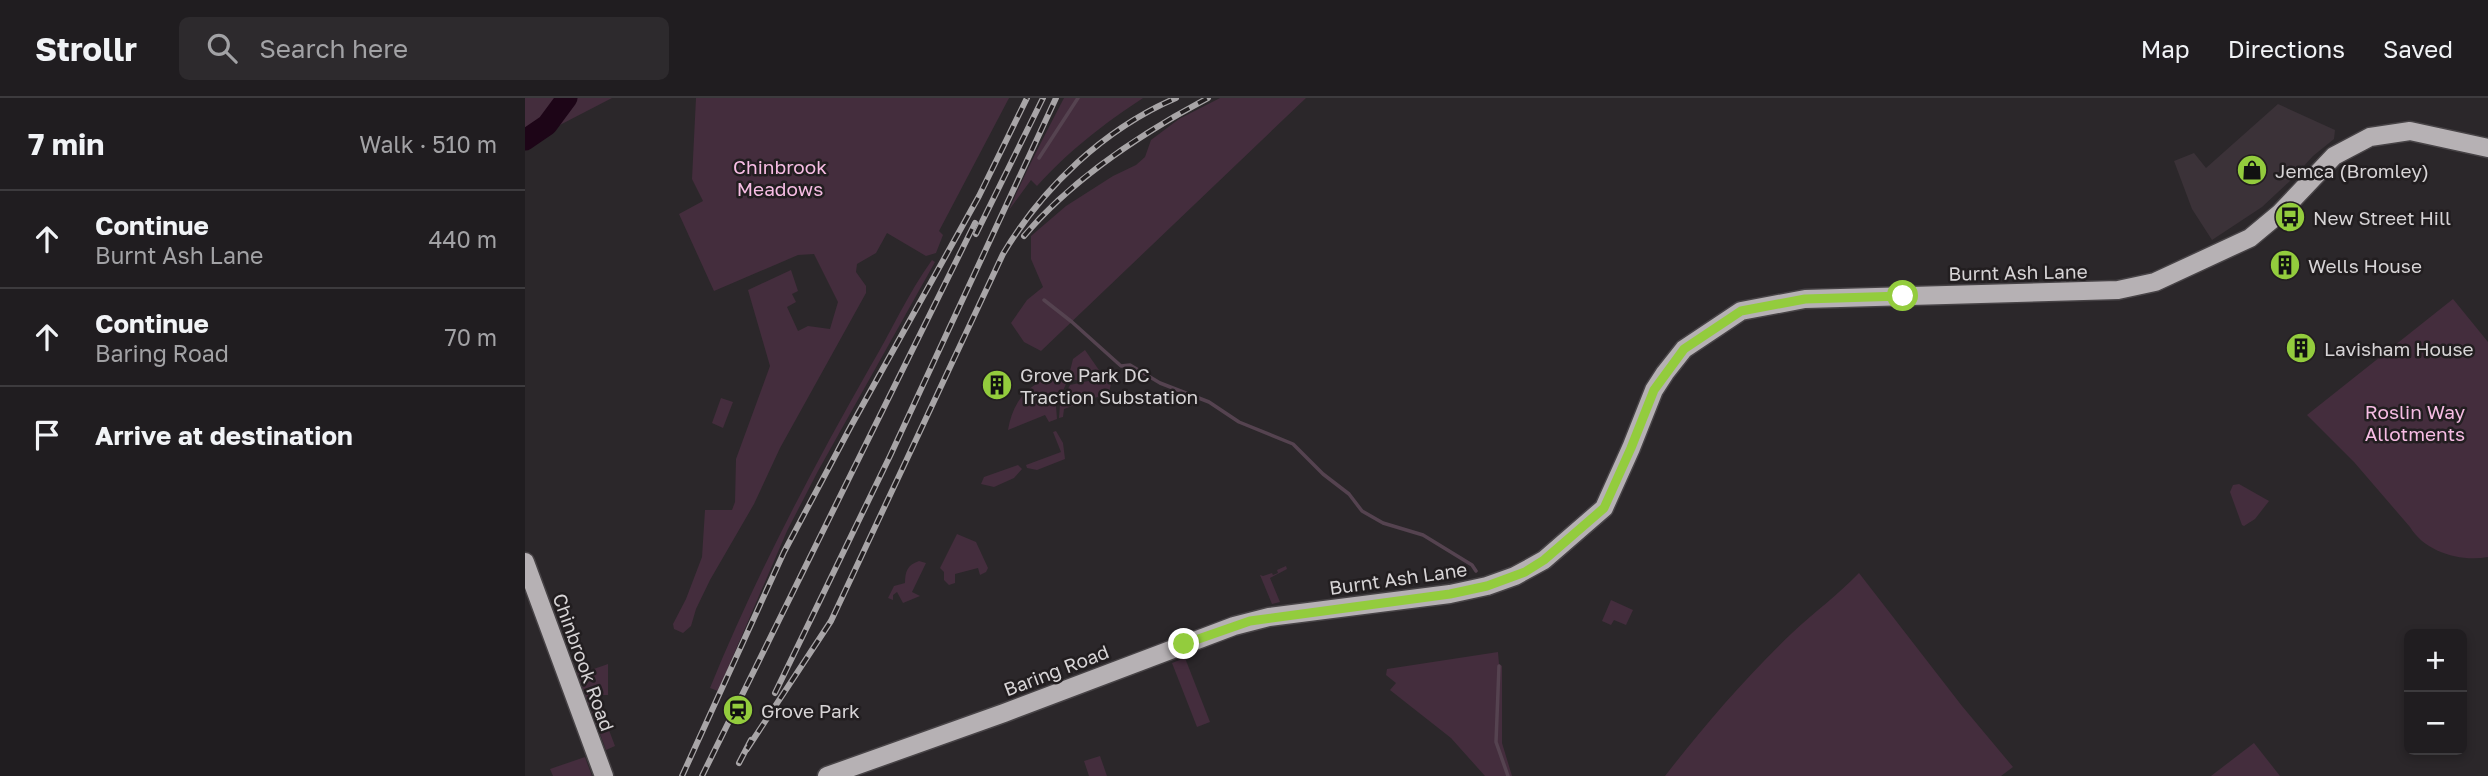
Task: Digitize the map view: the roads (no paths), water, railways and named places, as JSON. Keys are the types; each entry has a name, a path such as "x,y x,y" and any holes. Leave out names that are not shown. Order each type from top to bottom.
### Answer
{"main road":[{"name":"Burnt Ash Lane","path":"1302,613 1450,594 1506,580 1544,560 1604,508 1654,390 1684,349 1741,311 1805,299 2074,293 2130,288 2155,282 2250,238 2280,213 2334,156 2370,137 2410,131 2488,148"},
{"name":"Chinbrook Road","path":"525,562 604,776"},
{"name":"Baring Road","path":"827,776 1234,626 1269,617 1302,613"}],"waterway":[{"path":"525,140 547,125 567,98"},
{"path":"1039,158 1078,98"},
{"path":"1044,300 1121,366 1130,365 1160,383 1209,402 1239,422 1293,444 1323,474 1349,494 1362,511 1383,523 1423,535 1472,565 1476,571"},
{"path":"1499,666 1496,742 1508,776"}],"railway":[{"path":"682,776 784,552 979,196 1027,98"},
{"path":"976,234 1043,98"},
{"path":"775,693 890,456 1056,98"},
{"path":"747,749 831,621 1003,254 1019,229 1056,183 1077,162 1124,126 1176,98"},
{"path":"1024,236 1086,176 1158,126 1208,98"},
{"path":"702,776 975,223"},
{"path":"739,763 751,740"}],"place":[{"name":"Jemca (Bromley)","path":"2252,170"},
{"name":"New Street Hill","path":"2290,217"},
{"name":"Wells House","path":"2285,265"},
{"name":"Lavisham House","path":"2301,348"},
{"name":"Grove Park DC Traction Substation","path":"997,385"},
{"name":"Grove Park","path":"738,710"}],"park label":[{"name":"Chinbrook Meadows","path":"780,177"},
{"name":"Roslin Way Allotments","path":"2415,422"}]}
